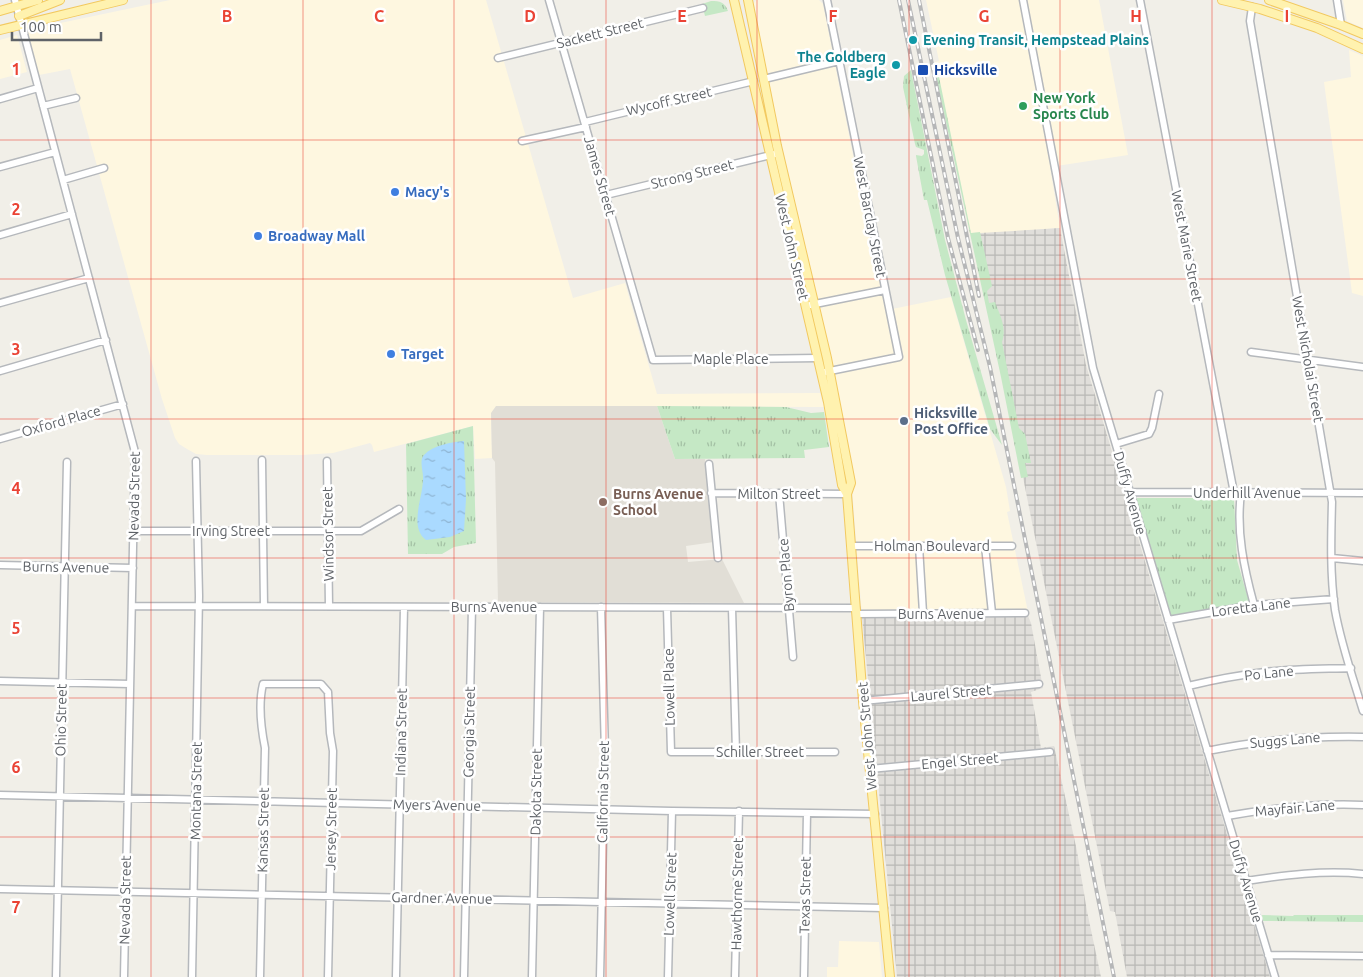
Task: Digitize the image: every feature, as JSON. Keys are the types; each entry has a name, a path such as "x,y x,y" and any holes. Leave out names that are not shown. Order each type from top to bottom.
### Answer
{"main road":[{"path":"0,11 16,3 38,0"},
{"path":"19,16 60,0"},
{"path":"0,30 123,0"},
{"name":"West John Street","path":"734,0 754,81 798,237 818,358 825,372 842,485 847,494 863,701 890,977"},
{"name":"West John Street","path":"748,0 764,79 785,221 810,304 845,453 851,482 847,494"},
{"path":"1222,0 1253,3 1363,49"},
{"path":"1270,0 1363,34"},
{"path":"1330,34 1332,22"},
{"path":"785,221 790,222 794,235 798,237"},
{"path":"836,448 845,453"}],"street":[{"name":"James Street","path":"549,0 651,352"},
{"name":"West Barclay Street","path":"825,372 899,357 826,0"},
{"name":"Duffy Avenue","path":"1023,0 1093,368 1274,977"},
{"name":"West Marie Street","path":"1140,0 1237,493 1241,547 1254,605"},
{"path":"1337,0 1341,25"},
{"name":"Nevada Street","path":"16,3 136,452 124,977"},
{"name":"West Nicholai Street","path":"1253,3 1250,21 1332,502 1334,599 1339,627 1363,711"},
{"name":"Sackett Street","path":"498,58 703,8"},
{"path":"764,79 839,61"},
{"name":"Wycoff Street","path":"522,141 754,81"},
{"path":"0,99 38,88"},
{"path":"44,106 76,98"},
{"path":"0,167 55,152"},
{"name":"Strong Street","path":"606,195 775,154"},
{"path":"63,180 104,168"},
{"path":"0,235 72,214"},
{"path":"0,303 89,278"},
{"path":"810,304 885,290"},
{"path":"0,371 106,340"},
{"name":"Maple Place","path":"651,352 653,360 818,358"},
{"path":"1251,352 1363,367"},
{"path":"1116,444 1150,434 1159,394"},
{"name":"Oxford Place","path":"0,439 123,404"},
{"path":"262,460 264,606"},
{"name":"Montana Street","path":"192,977 198,606 196,461"},
{"name":"Windsor Street","path":"327,461 329,606"},
{"name":"Ohio Street","path":"56,977 67,462"},
{"path":"708,464 718,558"},
{"name":"Underhill Avenue","path":"1130,492 1363,493"},
{"name":"Milton Street","path":"711,493 847,494"},
{"name":"Byron Place","path":"779,494 793,657"},
{"name":"Irving Street","path":"134,531 361,531 398,509"},
{"name":"Holman Boulevard","path":"852,546 1012,546"},
{"path":"919,546 923,614"},
{"path":"985,546 992,613"},
{"path":"1332,558 1363,561"},
{"name":"Burns Avenue","path":"0,565 132,568"},
{"name":"Loretta Lane","path":"1168,620 1254,605 1334,599"},
{"name":"Burns Avenue","path":"132,606 789,608 923,614 1025,613"},
{"name":"Indiana Street","path":"396,977 404,607"},
{"name":"Georgia Street","path":"464,977 472,607"},
{"name":"Dakota Street","path":"532,977 540,607"},
{"name":"California Street","path":"600,977 605,752 601,607"},
{"name":"Lowell Place","path":"667,608 671,752 686,752"},
{"path":"732,608 736,752"},
{"name":"Po Lane","path":"1188,686 1266,672 1351,668"},
{"path":"0,681 130,684"},
{"name":"Jersey Street","path":"263,684 321,684 327,688 330,697 330,734 333,751 328,977"},
{"name":"Kansas Street","path":"260,977 265,748 262,732 261,693 263,684"},
{"name":"Laurel Street","path":"863,701 1039,684"},
{"name":"Suggs Lane","path":"1207,751 1252,742 1292,738 1323,736 1363,737"},
{"name":"Schiller Street","path":"686,752 835,752"},
{"name":"Engel Street","path":"870,769 1050,752"},
{"name":"Myers Avenue","path":"0,795 875,814"},
{"name":"Mayfair Lane","path":"1226,816 1263,809 1302,805 1363,805"},
{"name":"Lowell Street","path":"668,977 672,811"},
{"name":"Hawthorne Street","path":"736,977 739,811"},
{"name":"Texas Street","path":"804,977 807,813"},
{"path":"1246,882 1287,875 1321,872 1363,874"},
{"name":"Gardner Avenue","path":"0,889 884,908"},
{"path":"1268,955 1363,956"}],"shaded area":[{"name":"Broadway Mall","path":"170,0 486,0 573,298 625,283 657,394 820,393 824,407 654,406 491,413 492,458 475,459 473,426 374,452 370,443 333,453 302,455 207,455 196,454 187,449 179,444 175,438 162,399 70,69 39,75 27,30"},
{"path":"756,0 819,0 823,4 854,160 862,158 892,309 951,297 1006,487 1010,511 1007,512 1028,612 862,617 850,461 766,72 754,3"},
{"path":"926,0 1099,0 1128,155 1050,167 1060,228 970,235 935,62 939,61"},
{"path":"1343,0 1363,0 1363,28 1347,21"},
{"path":"17,35 27,72 0,79 0,40"},
{"path":"1349,50 1363,56 1363,296 1352,293 1324,82 1351,77"},
{"path":"1060,228 1086,365 1270,977 1127,977 1115,912 1110,911 985,288 980,233"},
{"name":"Burns Avenue School","path":"496,406 657,406 675,459 705,459 714,542 686,546 688,562 722,559 744,603 498,602 495,462 492,458 491,413"},
{"path":"1028,616 1031,623 1043,688 1031,692 1041,748 1054,746 1077,851 1101,977 897,977 862,617"},
{"path":"839,941 879,942 882,977 827,977 827,967 838,967"}],"green space":[{"path":"711,1 722,3 728,11 705,16 702,4"},
{"path":"933,62 937,67 971,233 980,232 992,286 987,291 989,303 995,302 1002,322 1004,332 1002,342 1019,428 1025,434 1031,463 1025,463 1028,477 1021,478"},
{"path":"911,70 945,240 1002,445 990,429 945,275 927,200 924,200 916,155 922,156 924,150 916,147 903,87 904,76"},
{"path":"657,406 786,407 811,413 824,412 829,447 804,450 805,458 675,459"},
{"path":"473,426 476,543 454,547 442,554 408,554 406,444"},
{"path":"1136,498 1234,498 1237,560 1249,602 1171,617"},
{"path":"1262,915 1363,915 1363,922 1263,921"}],"water":[{"path":"464,441 466,499 464,531 450,537 426,540 418,527 417,519 423,485 421,463 423,457 437,446"}],"railway":[{"path":"899,0 948,238 978,350"},
{"path":"908,0 958,238 990,367 1114,977"},
{"path":"919,0 979,296"}],"place":[{"name":"Evening Transit, Hempstead Plains","path":"913,40"},
{"name":"The Goldberg Eagle","path":"896,65"},
{"name":"Hicksville","path":"923,70"},
{"name":"New York Sports Club","path":"1023,106"},
{"name":"Macy's","path":"395,192"},
{"name":"Broadway Mall","path":"258,236"},
{"name":"Target","path":"391,354"},
{"name":"Hicksville Post Office","path":"904,421"},
{"name":"Burns Avenue School","path":"603,502"}]}
